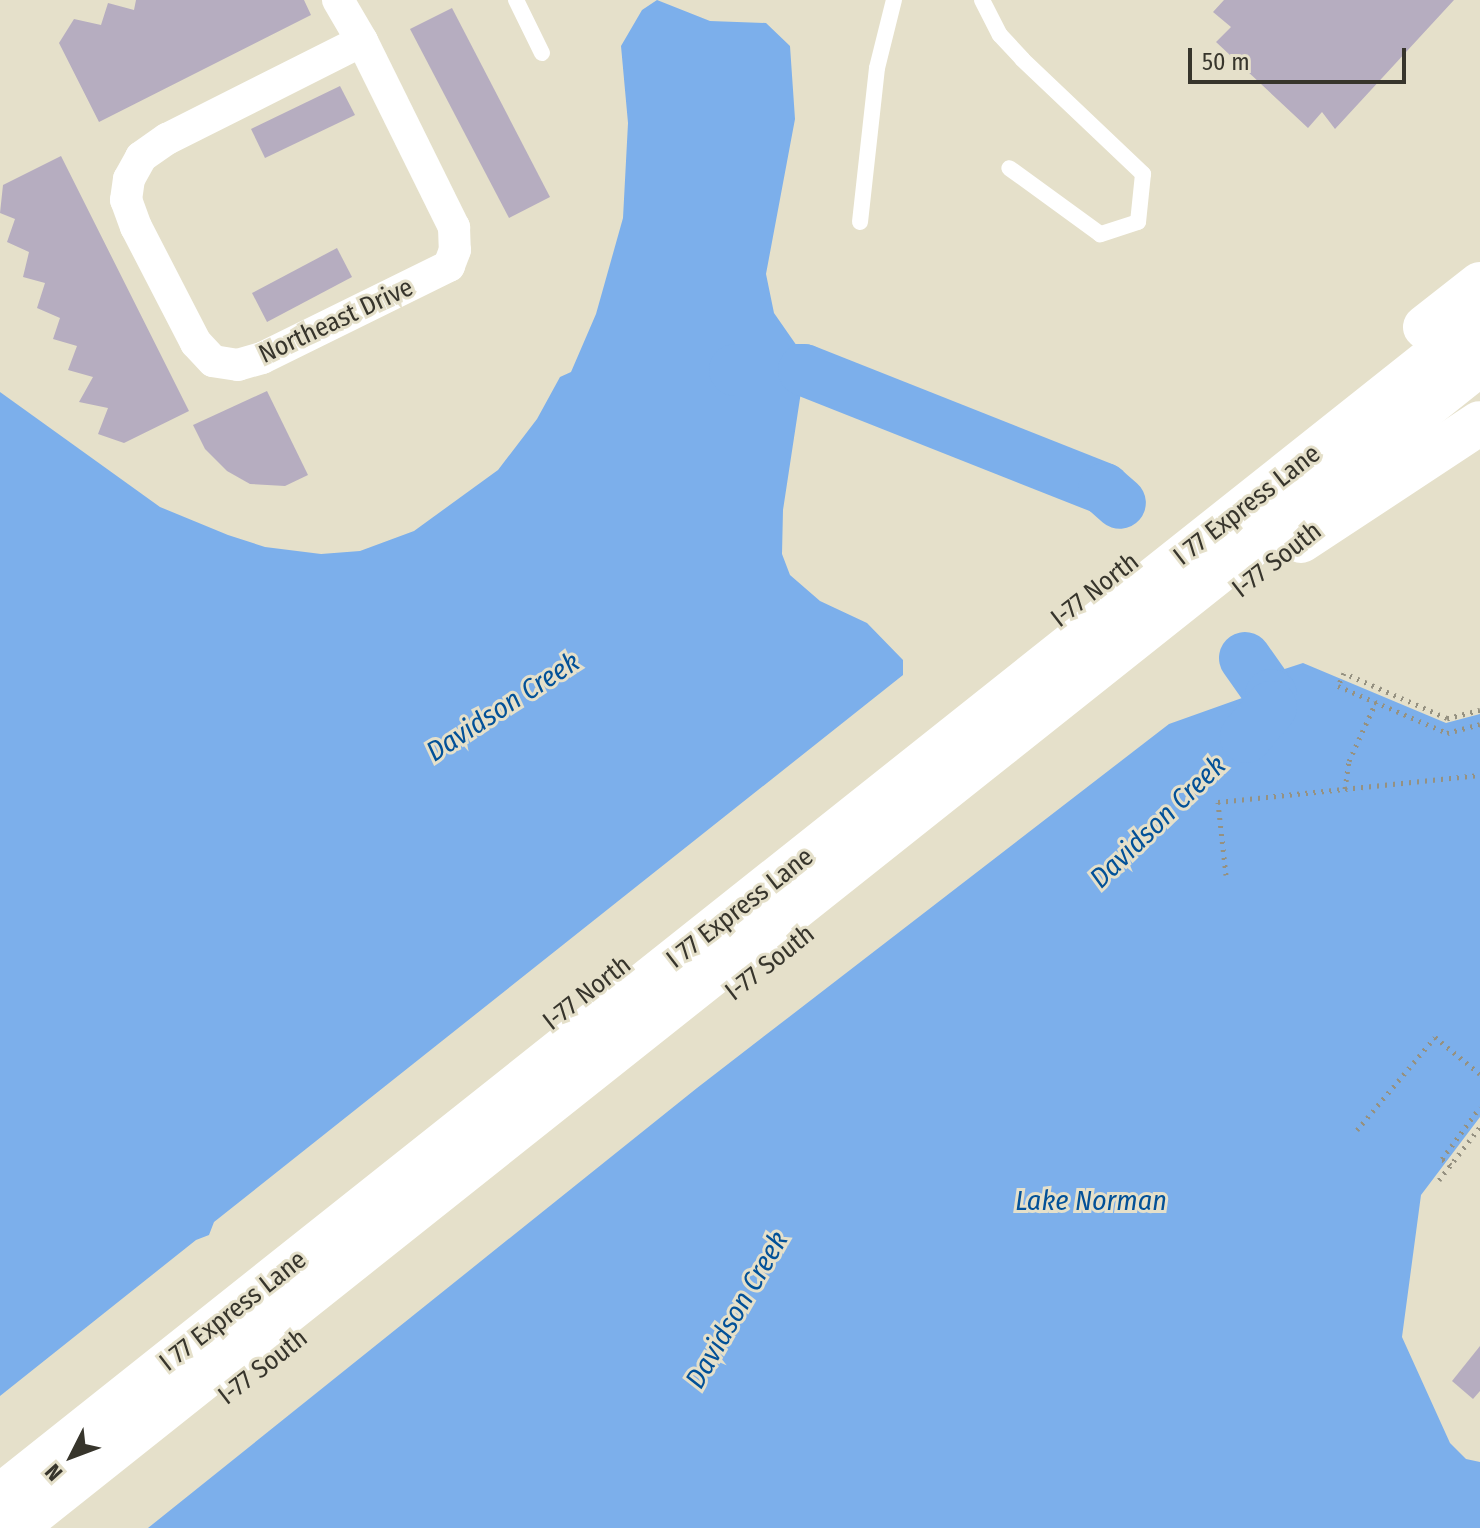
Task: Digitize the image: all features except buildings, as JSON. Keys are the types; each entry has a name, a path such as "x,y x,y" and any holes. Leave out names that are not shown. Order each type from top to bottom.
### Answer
{"highway":[{"name":"I-77 North","path":"0,1460 1480,284"},
{"name":"I 77 Express Lane","path":"0,1496 1480,320"},
{"name":"I 77 Express Lane","path":"15,1528 1480,364"},
{"name":"I-77 South","path":"60,1528 1480,399"},
{"path":"1301,541 1480,423"}],"street":[{"name":"Northeast Drive","path":"338,0 362,41 454,227 455,250 449,266 262,358 238,365 213,361 196,343 136,227 126,200 129,179 141,157 167,139 362,41"}],"lane":[{"path":"516,0 542,53"},
{"path":"860,222 877,68 894,0"},
{"path":"982,0 1000,35 1022,59 1143,174 1138,222 1100,234 1009,168"}],"path":[{"path":"1480,710 1447,718 1344,673 1338,686 1447,733 1480,724"},
{"path":"1345,789 1349,761 1376,702"},
{"path":"1226,875 1218,802 1480,775"},
{"path":"1357,1130 1435,1037 1480,1074"},
{"path":"1451,1165 1442,1159 1480,1107"},
{"path":"1439,1180 1480,1127"}],"water":[{"path":"657,0 710,21 766,23 790,46 795,119 766,274 774,313 806,359 783,510 782,554 790,575 820,601 867,623 903,660 903,675 214,1222 209,1235 196,1240 0,1396 0,392 160,507 228,535 265,547 321,554 360,551 414,531 498,470 537,419 560,377 571,372 596,314 623,218 628,123 621,46 642,10"},
{"name":"Lake Norman","path":"1303,663 1446,723 1480,714 1480,1117 1421,1195 1402,1337 1450,1443 1466,1459 1480,1462 1480,1528 148,1528 697,1088 1169,724 1242,698 1260,677"}],"waterway":[{"name":"Davidson Creek","path":"735,370 804,370 1104,489 1120,503"},
{"name":"Davidson Creek","path":"1245,658 1271,695 1271,707 1246,737"}]}
